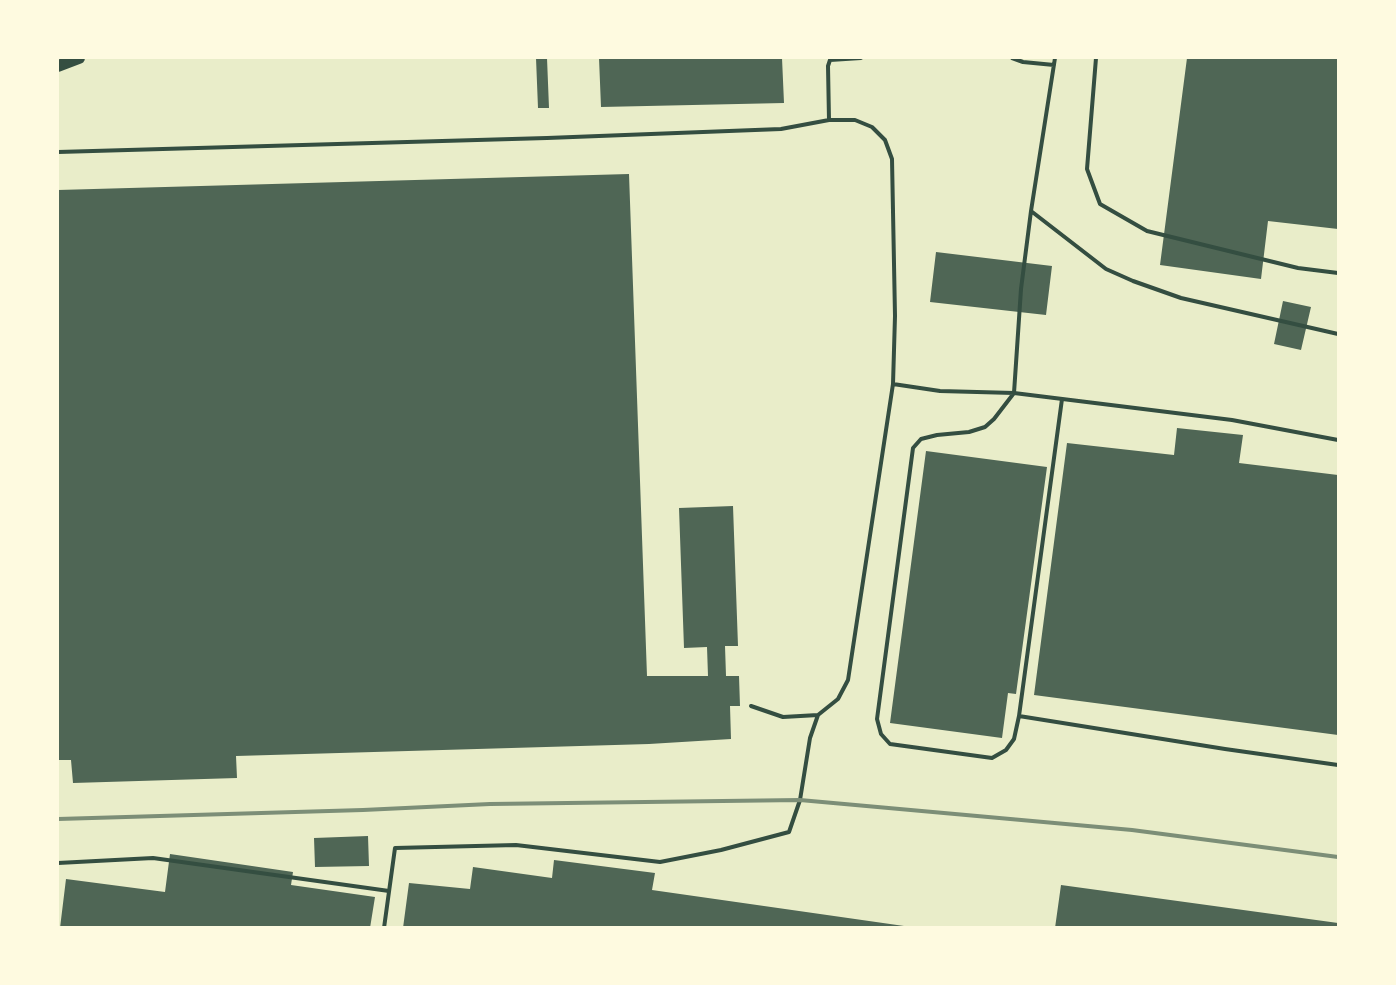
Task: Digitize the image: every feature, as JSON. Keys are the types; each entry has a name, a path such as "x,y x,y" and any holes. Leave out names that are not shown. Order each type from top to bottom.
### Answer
{"main road":[{"path":"58,66 79,58"}],"lane":[{"path":"829,120 828,66 830,60 861,58"},
{"path":"1012,58 1023,62 1054,65"},
{"path":"1055,58 1021,289 1014,393 994,419 985,427 969,432 937,435 921,439 913,448 877,719 881,734 890,744 992,758 1006,750 1014,739 1019,716 1062,399"},
{"path":"1096,58 1087,169 1100,204 1147,231 1298,268 1338,274"},
{"path":"58,152 547,138 781,129 829,120 855,120 872,127 885,140 892,159 895,316 893,384 848,680 838,699 818,715 810,738 800,800 789,832 721,850 660,862 516,845 394,848 384,928"},
{"path":"1031,212 1106,269 1133,281 1181,298 1338,334"},
{"path":"893,384 940,391 1014,393 1232,420 1338,440"},
{"path":"750,706 783,717 818,715"},
{"path":"1019,716 1338,765"},
{"path":"58,863 153,858 389,890"}],"building":[{"path":"536,58 547,58 549,108 538,108"},
{"path":"599,58 782,58 784,103 601,107"},
{"path":"1187,58 1338,58 1338,229 1268,221 1261,279 1160,265"},
{"path":"629,174 647,676 708,676 707,647 684,648 679,508 733,506 738,646 725,646 726,676 739,676 740,706 730,706 731,739 649,744 236,756 237,778 73,783 71,760 58,760 58,190"},
{"path":"936,252 1052,266 1046,315 930,302"},
{"path":"1283,301 1311,307 1301,350 1274,344"},
{"path":"1177,428 1243,435 1239,463 1338,475 1338,735 1034,695 1067,443 1174,455"},
{"path":"926,451 1047,467 1016,694 1008,693 1002,738 890,723"},
{"path":"368,836 369,866 315,867 314,838"},
{"path":"170,854 293,872 291,885 375,897 370,928 60,928 66,879 165,892"},
{"path":"554,860 655,873 652,890 918,928 403,928 409,883 470,889 473,867 552,878"},
{"path":"1061,885 1338,923 1338,928 1055,928"}],"railway":[{"path":"58,819 363,810 490,804 800,800 1132,830 1338,857"}]}
